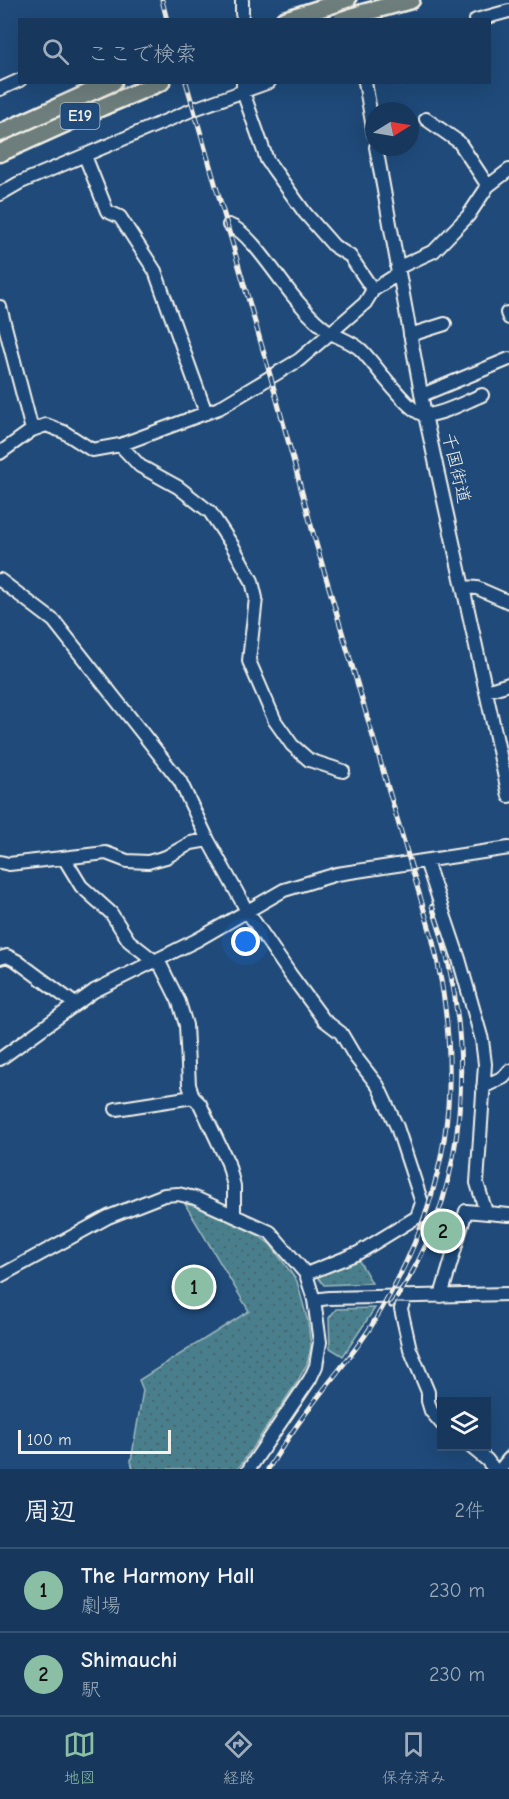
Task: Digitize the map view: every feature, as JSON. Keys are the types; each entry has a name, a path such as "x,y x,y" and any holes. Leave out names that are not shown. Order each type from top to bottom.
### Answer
{"highway":[{"path":"359,16 411,0"},
{"path":"291,18 346,1"},
{"name":"E19","path":"0,133 109,84"},
{"name":"E19","path":"0,153 156,84"}],"street":[{"path":"242,0 242,14"},
{"path":"346,1 359,16"},
{"path":"483,18 509,11"},
{"path":"0,89 18,81"},
{"path":"0,194 19,183 243,87 259,84"},
{"path":"365,84 368,102"},
{"path":"243,87 267,160 304,213 333,246 350,256 373,290"},
{"path":"426,119 459,142 488,186"},
{"path":"85,156 107,210 120,217 155,271 206,413"},
{"name":"千国街道","path":"378,156 425,415 509,796"},
{"path":"0,453 32,430 46,425 64,432 92,450 120,445 219,408 299,360 365,303 373,290 398,271 434,251 468,216 488,186 509,170"},
{"path":"229,225 235,227 260,252 299,303 331,333 360,348 388,383 417,412 425,415 482,395"},
{"path":"0,307 32,430"},
{"path":"410,334 445,324"},
{"path":"422,395 509,359"},
{"path":"120,445 140,466 178,487 210,512 252,581 256,598 249,661 275,722 292,745 309,760 343,771"},
{"path":"0,580 54,621 180,781 208,840 247,910 324,1020 341,1033 354,1055 378,1086 396,1127 422,1203 417,1216 358,1253 306,1274"},
{"path":"464,587 477,588 509,602"},
{"path":"486,691 509,684"},
{"path":"0,862 9,864 106,853 127,861 148,862 166,857 190,843 208,840"},
{"path":"0,1059 75,1004 111,981 197,940 284,890 337,874 509,848"},
{"path":"64,858 81,886 111,913 129,940 161,966 179,1002 186,1025 189,1085 228,1163 234,1186 234,1215"},
{"path":"426,861 459,959 482,1040 485,1064 477,1183 486,1212"},
{"path":"0,958 7,956 17,961 75,1004"},
{"path":"483,1088 504,1077 509,1071"},
{"path":"116,1109 193,1097"},
{"path":"0,1276 108,1218 164,1195 178,1194 195,1198 270,1232 306,1274 314,1300 320,1342 316,1366 303,1390 249,1469"},
{"path":"441,1296 466,1211 509,1215"},
{"path":"314,1300 509,1294"},
{"path":"405,1296 400,1309 410,1349 429,1392 428,1401 437,1418"},
{"path":"476,1451 495,1467 509,1459"}],"green space":[{"path":"185,1204 195,1206 258,1235 271,1245 297,1281 308,1322 311,1347 307,1364 238,1469 133,1469 131,1461 143,1390 139,1380 249,1311"},
{"path":"358,1259 372,1283 324,1285 316,1275"},
{"path":"375,1308 343,1356 330,1348 329,1318 336,1309"}],"waterway":[{"path":"495,1465 509,1449"}],"railway":[{"path":"162,0 166,18"},
{"path":"187,84 315,540 432,937 443,990 448,1041 449,1090 444,1138 434,1185 419,1231 398,1278 372,1325 298,1424 268,1469"},
{"path":"391,1306 418,1261 438,1213 452,1163 459,1111 460,1059 456,1007 447,956 432,906"}],"place":[{"name":"Shimauchi","path":"443,1231"},
{"name":"The Harmony Hall","path":"194,1287"}]}
